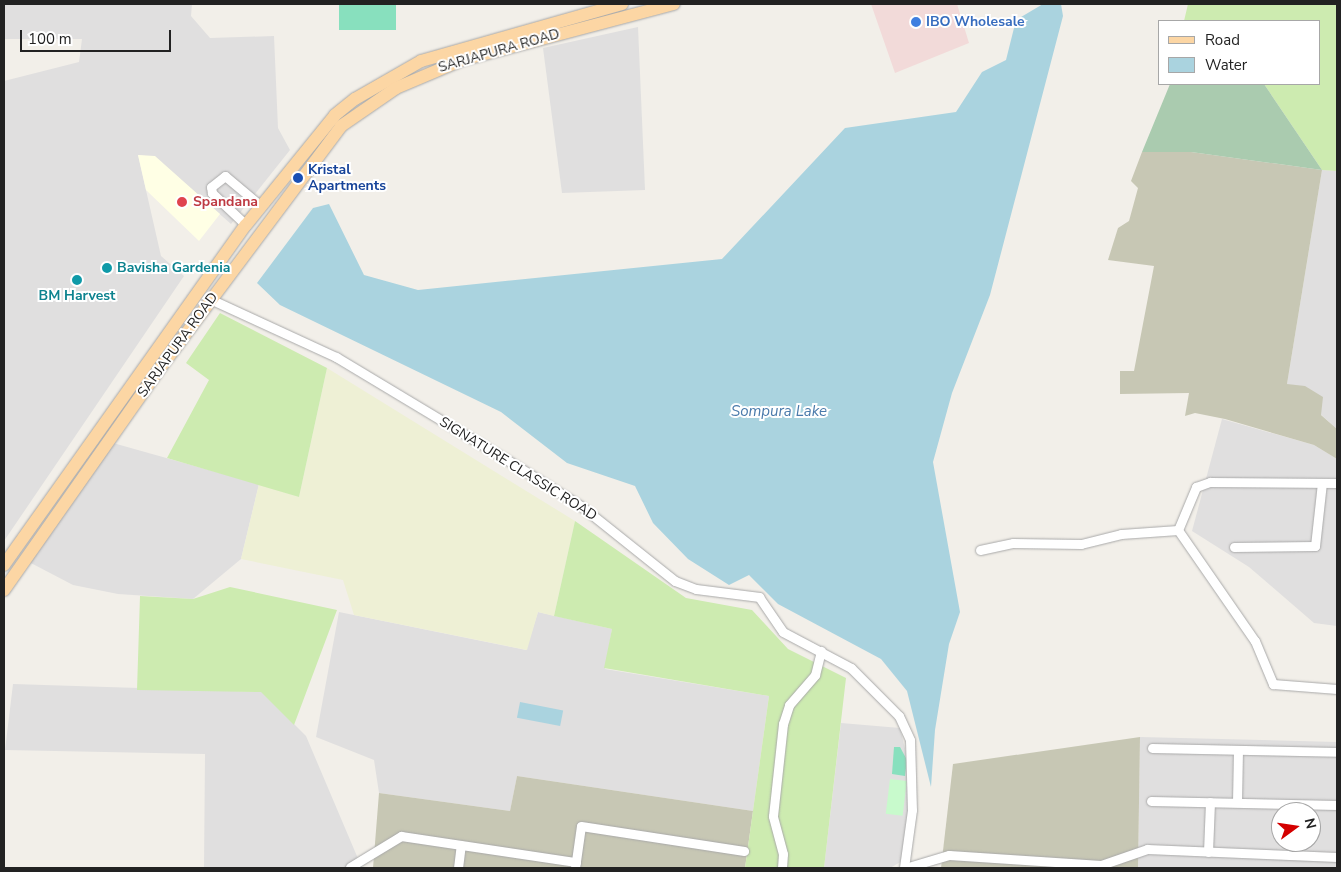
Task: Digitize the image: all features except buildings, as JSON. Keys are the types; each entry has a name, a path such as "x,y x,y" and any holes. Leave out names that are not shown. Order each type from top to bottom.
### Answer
{"main road":[{"name":"SARJAPURA ROAD","path":"4,590 246,225 335,115 392,76 458,47 622,4"},
{"name":"SARJAPURA ROAD","path":"5,562 153,367 210,299 291,189 341,126 396,88 462,60 651,7 674,4"},
{"path":"280,181 291,189"},
{"path":"5,562 19,568"}],"street":[{"path":"246,225 212,193 212,187 225,176 261,206"},
{"name":"SIGNATURE CLASSIC ROAD","path":"210,299 336,357 509,460 581,506 675,581 696,589 759,597 784,632 852,668 899,716 910,740 912,810 904,868"},
{"path":"1178,530 1196,487 1210,482 1337,483"},
{"path":"1234,547 1315,546 1322,483"},
{"path":"980,550 1013,543 1080,544 1121,534 1178,530"},
{"path":"1178,530 1255,641 1273,684 1337,689"},
{"path":"782,868 783,854 773,816 783,724 789,705 815,675 821,652"},
{"path":"1152,748 1337,752"},
{"path":"1237,802 1238,750"},
{"path":"1151,800 1337,805"},
{"path":"1208,852 1210,802"},
{"path":"350,867 401,836 461,844 576,865 581,826 744,851"},
{"path":"458,868 461,844"},
{"path":"904,868 949,854 1101,865 1146,849 1337,857"}],"shaded area":[{"path":"4,4 192,4 191,16 210,38 274,36 278,128 290,150 231,224 155,157 138,155 161,256 184,276 4,541 4,81 79,62 82,39 4,39"},
{"path":"871,4 957,4 969,43 895,73"},
{"path":"638,27 645,190 562,193 543,48"},
{"path":"1170,85 1265,85 1322,170 1191,152 1142,152"},
{"path":"1142,152 1191,152 1322,170 1287,384 1305,386 1323,397 1321,415 1337,429 1337,459 1314,445 1225,419 1195,413 1185,416 1189,393 1120,394 1120,371 1134,371 1154,266 1108,260 1118,228 1129,221 1138,188 1131,181"},
{"name":"Spandana","path":"138,155 155,156 220,214 199,241 146,190"},
{"path":"1322,170 1337,171 1337,429 1287,384"},
{"path":"327,368 575,521 554,616 538,612 527,650 354,615 343,580 241,559 259,484 299,497"},
{"path":"1222,419 1314,445 1337,459 1337,626 1314,623 1249,567 1192,531"},
{"path":"113,443 259,484 241,559 193,599 118,594 73,585 29,562"},
{"path":"339,612 526,650 538,612 612,629 605,669 769,696 753,811 517,776 510,811 379,793 374,760 316,737"},
{"path":"13,684 262,692 306,736 362,868 204,868 205,754 5,750"},
{"path":"841,723 900,728 911,774 904,860 890,868 824,868"},
{"path":"1140,737 1337,742 1337,868 1138,868"},
{"path":"1140,737 1138,868 941,868 953,764"},
{"path":"517,776 753,811 745,868 373,868 379,793 510,811"}],"green space":[{"path":"339,4 396,4 396,30 339,30"},
{"path":"1188,4 1337,4 1337,171 1322,170 1265,85 1321,85 1321,20 1184,20"},
{"path":"220,313 327,368 299,497 167,458 209,380 186,363"},
{"path":"575,521 686,598 752,610 788,649 846,678 824,868 745,868 769,696 604,668 612,629 554,616"},
{"path":"230,587 337,610 294,725 261,692 137,690 140,596 193,599"},
{"path":"894,747 900,747 907,760 905,776 892,774"},
{"path":"890,779 907,781 903,816 886,814"}],"water":[{"name":"Sompura Lake","path":"1043,4 1061,4 1063,16 990,295 952,393 933,462 960,612 949,644 935,730 931,787 907,691 881,659 778,604 749,575 729,585 688,559 653,523 635,486 567,463 501,412 280,305 257,283 313,208 329,204 364,275 418,290 722,259 845,128 956,112 982,72 1006,60 1016,20"},
{"path":"520,702 563,710 560,726 517,718"}],"place":[{"name":"IBO Wholesale","path":"916,22"},
{"name":"Kristal Apartments","path":"298,178"},
{"name":"Spandana","path":"182,202"},
{"name":"Bavisha Gardenia","path":"107,268"},
{"name":"BM Harvest","path":"77,280"}]}
